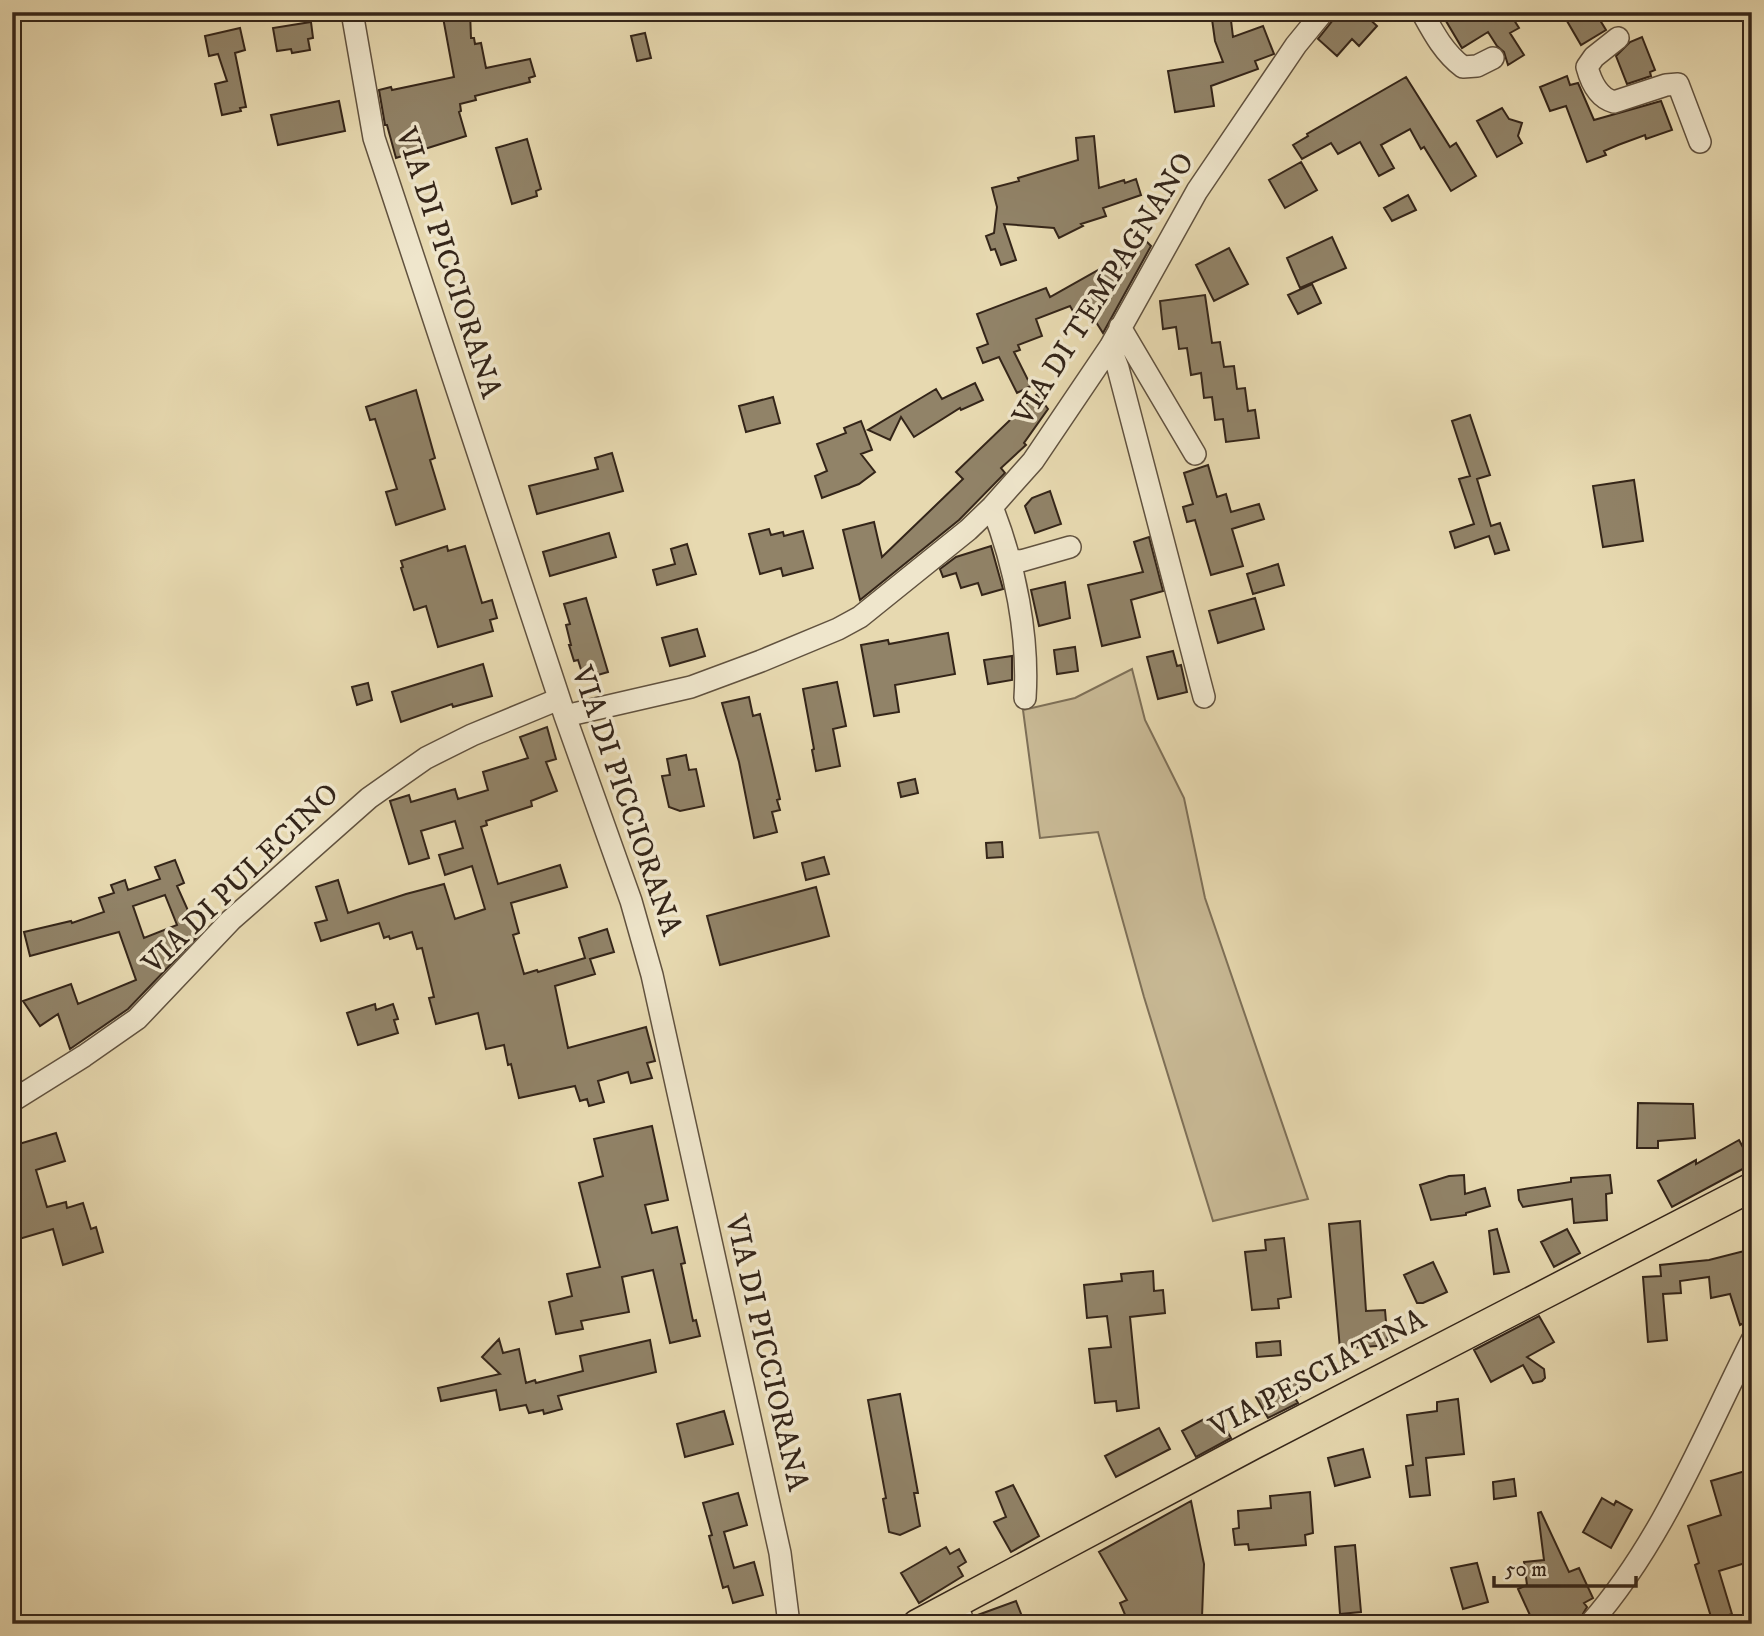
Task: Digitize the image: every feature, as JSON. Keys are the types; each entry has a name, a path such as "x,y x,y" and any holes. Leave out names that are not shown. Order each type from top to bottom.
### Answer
{"main road":[{"name":"VIA PESCIATINA","path":"917,1624 960,1613 1102,1528 1255,1444 1752,1186"}],"street":[{"name":"VIA DI PICCIORANA","path":"352,12 374,138 562,708 627,888 652,975 780,1553 789,1624"},
{"name":"VIA DI TEMPAGNANO","path":"562,708 691,687 838,629 860,617 968,530 1033,461 1110,347 1197,191 1296,45 1323,12"},
{"path":"1422,12 1434,35 1462,67 1477,66 1493,58"},
{"path":"1618,38 1594,57 1587,67 1600,94 1614,102 1666,85 1678,84 1700,142"},
{"path":"1120,327 1195,454"},
{"path":"1110,347 1118,368 1204,697"},
{"path":"992,507 1010,560 1027,662 1025,698"},
{"path":"1010,560 1021,561 1070,547"},
{"name":"VIA DI PULECINO","path":"12,1101 41,1085 137,1019 231,920 369,799 426,758 472,735 562,708"},
{"path":"1590,1624 1631,1572 1664,1515 1752,1340"}],"shaded area":[{"path":"1132,669 1145,720 1184,798 1205,898 1308,1199 1213,1221 1144,997 1098,832 1040,838 1023,710 1075,698"}],"building":[{"path":"442,12 470,12 471,38 474,38 475,44 481,43 486,68 530,59 535,76 529,78 530,82 475,96 476,100 460,104 459,112 466,136 396,158 385,125 379,90 391,87 392,90 454,77"},
{"path":"1211,12 1230,12 1233,37 1263,26 1274,54 1255,61 1258,69 1211,86 1214,106 1175,112 1168,71 1223,62 1215,41"},
{"path":"1336,12 1362,12 1377,26 1359,46 1352,39 1337,56 1318,39"},
{"path":"1461,12 1509,12 1519,28 1510,33 1524,55 1508,65 1504,52 1488,32 1462,48 1446,21"},
{"path":"1581,12 1595,12 1606,30 1581,45 1567,21"},
{"path":"311,22 313,38 308,39 310,50 292,53 291,49 277,51 273,28"},
{"path":"240,28 245,50 235,53 246,107 240,108 241,111 222,115 215,84 227,81 218,54 209,56 205,36"},
{"path":"645,33 651,58 637,61 631,36"},
{"path":"1642,37 1655,70 1650,72 1651,76 1627,84 1616,56 1630,42"},
{"path":"1567,76 1570,85 1578,83 1594,120 1661,101 1672,130 1646,139 1645,135 1618,145 1604,151 1606,155 1587,162 1566,106 1550,111 1540,87"},
{"path":"1406,77 1450,147 1456,143 1476,176 1451,191 1410,129 1381,145 1394,168 1379,176 1360,142 1338,154 1331,143 1302,159 1293,145 1308,136 1307,134"},
{"path":"339,101 345,131 278,145 271,115"},
{"path":"1502,108 1509,119 1522,123 1518,136 1522,143 1497,157 1477,121"},
{"path":"1094,136 1099,188 1136,179 1141,195 1103,208 1106,216 1081,224 1083,226 1059,238 1054,228 1004,224 1016,260 1001,265 986,236 994,233 997,207 992,188 1078,160 1076,138"},
{"path":"527,139 541,189 536,191 537,196 512,204 496,148"},
{"path":"1301,162 1317,190 1285,208 1269,180"},
{"path":"1408,195 1416,210 1392,221 1384,208"},
{"path":"1332,237 1346,268 1300,288 1287,258"},
{"path":"1145,240 1151,246 1103,333 1089,311 1077,318 1070,306 1036,319 1042,336 1018,345 1020,350 1014,352 1031,386 1017,393 999,357 983,363 977,348 988,344 977,314 1046,288 1050,297 1139,247"},
{"path":"1229,248 1248,284 1214,301 1196,265"},
{"path":"1312,284 1321,303 1298,314 1288,295"},
{"path":"1205,295 1212,343 1220,342 1224,367 1234,366 1237,389 1245,388 1248,411 1255,410 1259,438 1226,442 1223,419 1215,420 1212,397 1204,398 1201,373 1191,375 1187,348 1179,349 1176,327 1163,329 1160,301"},
{"path":"975,383 983,400 961,410 960,408 914,437 901,417 890,440 868,430 936,389 942,399"},
{"path":"416,390 435,458 430,460 445,509 396,525 386,492 397,489 375,419 370,420 366,407"},
{"path":"1037,394 1048,409 1024,443 1026,445 1001,468 1005,473 959,520 860,600 843,530 874,522 882,557 963,479 956,472"},
{"path":"773,397 780,423 746,432 739,406"},
{"path":"1470,415 1490,475 1477,479 1491,526 1500,523 1509,550 1495,554 1489,536 1455,548 1450,532 1474,524 1459,479 1470,476 1452,421"},
{"path":"861,421 872,450 861,454 875,472 859,484 822,498 815,476 827,471 817,444 846,433 844,428"},
{"path":"612,453 623,491 537,514 529,486 598,469 595,458"},
{"path":"1208,465 1217,497 1226,494 1231,512 1259,504 1264,519 1232,529 1243,566 1211,575 1195,520 1187,522 1183,507 1193,504 1184,473"},
{"path":"1634,480 1643,541 1603,547 1593,486"},
{"path":"1050,491 1061,524 1035,533 1025,506 1032,498"},
{"path":"769,529 771,535 783,532 784,536 803,531 813,568 783,576 781,568 760,574 749,534"},
{"path":"609,533 616,557 550,576 543,552"},
{"path":"1149,537 1163,591 1131,600 1140,637 1102,646 1088,585 1143,572 1134,542"},
{"path":"687,544 696,574 657,585 653,570 675,564 671,549"},
{"path":"447,546 448,551 465,546 482,603 492,600 497,618 490,620 493,631 438,647 426,606 414,610 401,561"},
{"path":"991,546 1003,589 982,595 978,583 961,588 956,573 943,577 940,569 956,557"},
{"path":"1278,564 1284,585 1253,594 1247,574"},
{"path":"1065,582 1070,618 1039,626 1031,590"},
{"path":"586,598 608,672 584,679 578,660 574,661 569,645 566,625 570,624 564,604"},
{"path":"1255,598 1264,629 1218,643 1209,611"},
{"path":"697,629 705,656 670,666 662,638"},
{"path":"948,633 955,674 895,685 899,712 874,716 861,645 888,640 889,644"},
{"path":"1075,647 1078,671 1057,674 1054,650"},
{"path":"1173,651 1177,666 1181,665 1187,692 1158,699 1147,657"},
{"path":"1012,656 1012,680 988,684 984,660"},
{"path":"483,664 492,696 453,707 452,704 401,722 392,692"},
{"path":"837,682 846,726 833,729 840,766 816,771 803,689"},
{"path":"368,683 372,700 357,705 352,687"},
{"path":"749,697 753,716 760,714 780,799 777,800 780,810 772,812 777,832 754,838 739,762 722,703"},
{"path":"547,727 556,759 546,762 557,791 531,801 532,806 486,821 487,825 481,827 498,884 560,865 567,887 511,903 519,933 513,935 524,974 585,958 579,938 607,929 614,952 590,959 595,974 555,986 568,1048 646,1027 655,1061 647,1063 652,1078 631,1083 628,1072 598,1081 604,1102 589,1106 587,1099 580,1101 575,1086 519,1098 504,1045 486,1049 478,1013 436,1024 429,998 434,997 422,948 417,949 412,932 390,939 389,936 384,938 379,923 321,941 315,923 327,920 316,887 338,880 348,913 444,884 455,919 485,909 472,866 445,875 439,855 463,848 455,821 421,831 429,858 409,864 390,801 409,795 411,802 455,789 458,799 488,790 483,772 528,758 520,737"},
{"path":"686,755 689,770 696,769 704,806 680,811 669,807 662,776 670,775 667,759"},
{"path":"915,779 918,793 901,797 898,783"},
{"path":"1002,842 1003,857 987,858 986,843"},
{"path":"824,857 829,874 806,880 802,863"},
{"path":"175,860 184,883 177,886 199,935 128,1009 70,1049 58,1014 40,1026 23,1001 71,984 78,1004 136,980 119,932 30,956 24,932 71,921 72,923 104,912 99,898 114,893 111,885 125,880 128,890 160,879 155,867","holes":["165,895 177,925 144,938 133,906"]},
{"path":"816,887 829,936 720,965 707,916"},
{"path":"375,1004 376,1010 393,1004 398,1019 394,1020 398,1033 358,1045 347,1013"},
{"path":"1638,1103 1693,1104 1695,1138 1658,1141 1658,1148 1637,1148"},
{"path":"652,1126 668,1200 645,1205 652,1233 677,1227 685,1263 681,1264 693,1321 696,1320 700,1336 670,1343 653,1270 622,1277 629,1312 581,1321 583,1329 556,1334 549,1302 572,1296 567,1274 600,1267 579,1183 603,1176 594,1139"},
{"path":"56,1133 65,1161 36,1170 47,1207 66,1202 67,1208 83,1203 91,1229 96,1227 103,1252 63,1265 53,1229 19,1239 12,1217 12,1146"},
{"path":"1739,1140 1752,1164 1672,1207 1658,1181"},
{"path":"1464,1175 1465,1194 1485,1188 1490,1206 1466,1215 1431,1220 1420,1185 1449,1176"},
{"path":"1610,1175 1612,1193 1606,1194 1607,1220 1574,1223 1572,1199 1523,1207 1519,1200 1518,1190 1571,1182 1571,1178"},
{"path":"1360,1221 1366,1311 1385,1310 1388,1345 1340,1349 1329,1224"},
{"path":"1497,1229 1509,1272 1494,1274 1489,1231"},
{"path":"1567,1229 1580,1253 1554,1267 1541,1242"},
{"path":"1284,1238 1291,1297 1278,1299 1279,1308 1252,1310 1245,1252 1266,1250 1265,1240"},
{"path":"1752,1249 1752,1288 1747,1290 1752,1319 1740,1325 1730,1294 1711,1298 1709,1277 1680,1281 1681,1293 1663,1294 1667,1340 1648,1342 1643,1277 1661,1276 1660,1265 1709,1260"},
{"path":"1433,1262 1447,1292 1417,1303 1404,1275"},
{"path":"1153,1271 1154,1291 1163,1290 1165,1313 1130,1317 1139,1408 1117,1411 1116,1401 1095,1403 1089,1349 1111,1347 1107,1316 1087,1318 1084,1285 1122,1281 1121,1274"},
{"path":"1539,1316 1554,1342 1527,1357 1544,1369 1545,1378 1533,1383 1523,1365 1491,1382 1474,1350"},
{"path":"499,1339 503,1353 519,1349 526,1383 583,1371 580,1356 650,1340 656,1372 558,1396 562,1409 544,1414 543,1410 529,1413 526,1405 500,1410 496,1390 441,1401 438,1388 500,1374 482,1357"},
{"path":"1280,1341 1281,1355 1257,1357 1256,1343"},
{"path":"1294,1375 1300,1396 1295,1398 1298,1403 1268,1418 1256,1397"},
{"path":"900,1394 918,1493 914,1493 920,1526 900,1535 889,1532 883,1499 886,1498 868,1400"},
{"path":"1458,1399 1464,1454 1426,1458 1430,1495 1410,1497 1406,1466 1413,1465 1407,1415 1437,1411 1437,1402"},
{"path":"724,1411 733,1444 685,1457 677,1424"},
{"path":"1217,1412 1231,1438 1196,1457 1182,1431"},
{"path":"1159,1428 1170,1449 1116,1477 1105,1456"},
{"path":"1363,1449 1370,1477 1335,1486 1328,1458"},
{"path":"1752,1469 1752,1561 1719,1571 1732,1614 1712,1620 1695,1565 1699,1563 1688,1526 1721,1515 1711,1481"},
{"path":"1514,1479 1516,1496 1494,1499 1493,1482"},
{"path":"1013,1485 1039,1536 1011,1552 994,1522 1006,1517 996,1492"},
{"path":"1310,1492 1313,1533 1305,1535 1306,1545 1249,1550 1248,1544 1235,1545 1233,1529 1239,1528 1238,1511 1271,1508 1270,1496"},
{"path":"738,1493 747,1525 724,1532 734,1568 754,1562 763,1595 733,1603 728,1586 723,1588 703,1503"},
{"path":"1602,1498 1614,1505 1616,1501 1632,1510 1611,1548 1583,1532"},
{"path":"1191,1501 1204,1564 1202,1617 1192,1622 1185,1616 1156,1624 1129,1624 1120,1603 1127,1600 1099,1552"},
{"path":"1541,1512 1569,1572 1579,1568 1593,1598 1584,1603 1587,1607 1577,1624 1534,1624 1518,1589 1527,1585 1524,1562 1544,1560 1538,1513"},
{"path":"1355,1545 1361,1612 1340,1614 1335,1547"},
{"path":"946,1547 950,1554 959,1549 966,1562 958,1567 963,1576 919,1603 901,1573"},
{"path":"1477,1563 1488,1602 1463,1609 1451,1568"},
{"path":"1016,1601 1025,1624 977,1624 975,1616"}]}
